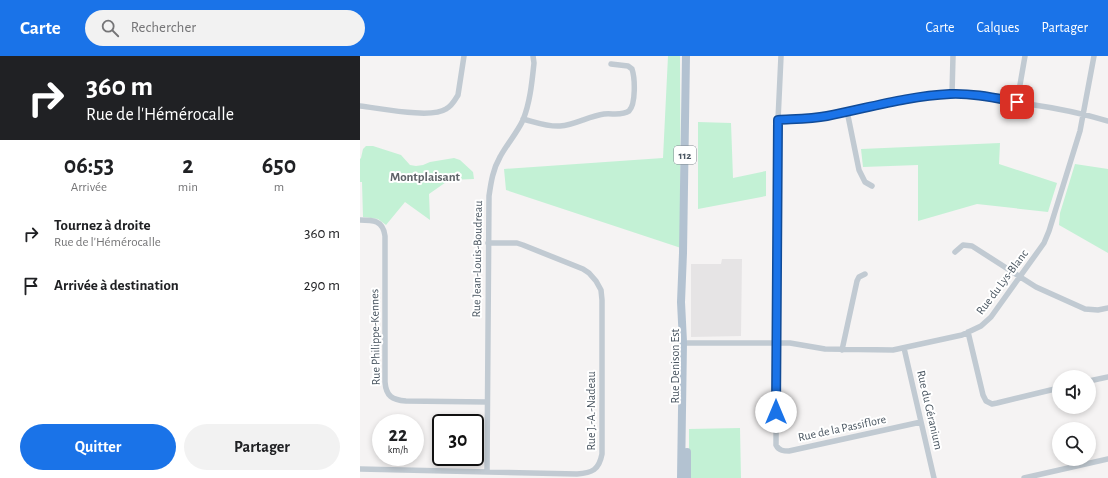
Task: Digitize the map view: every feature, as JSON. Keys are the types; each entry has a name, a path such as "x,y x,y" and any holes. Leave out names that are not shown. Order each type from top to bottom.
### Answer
{"main road":[{"name":"Rue Denison Est","path":"682,478 683,342 681,302 686,56"},
{"name":"Rue Denison Est","path":"683,253 687,343 687,478"}],"street":[{"path":"360,106 427,114 440,112 446,109 458,95 460,90 464,56"},
{"name":"Rue Jean-Louis-Boudreau","path":"487,472 488,202 494,172 499,158 523,119 528,104 534,63 532,56"},
{"name":"Rue de la Passiflore","path":"781,56 778,120 776,445 781,450 790,451 921,422"},
{"path":"952,94 953,56"},
{"path":"1017,102 1025,56"},
{"name":"Rue du Lys-Blanc","path":"687,343 793,343 825,349 893,350 968,332 981,326 991,317 1020,277 1044,243 1049,232 1080,131 1094,56"},
{"path":"523,119 560,126 603,114 621,114 629,110 633,102 632,68 628,66 611,64"},
{"path":"778,120 808,118 914,97 952,94 1017,102 1083,114 1108,121"},
{"path":"847,111 859,170 865,182 872,186"},
{"name":"Rue Philippe-Kennes","path":"360,220 374,220 378,222 384,229 386,236 385,382 387,392 394,399 406,401 487,402"},
{"name":"Rue J.-A.-Nadeau","path":"360,469 487,472 552,476 589,473 597,467 601,460 601,290 593,277 583,269 529,246 517,243 488,243"},
{"path":"955,252 963,245 972,246 1036,287 1085,309 1098,310 1108,308"},
{"path":"842,350 855,287 859,277 865,274"},
{"path":"968,332 983,395 986,401 989,403 996,403 1052,390"},
{"name":"Rue du Géranium","path":"904,348 934,478"},
{"path":"1096,380 1108,377"},
{"path":"1024,478 1108,459"}],"shaded area":[{"path":"722,259 742,259 741,336 691,337 691,264 721,264"}],"green space":[{"path":"668,56 680,56 681,248 506,190 504,169 663,158"},
{"path":"698,122 731,123 733,178 766,171 766,196 698,209"},
{"path":"1000,143 999,164 1057,183 1048,212 977,204 918,221 918,165 863,167 861,149"},
{"path":"366,146 373,146 401,155 410,165 416,166 454,158 460,160 473,172 474,179 449,180 429,194 430,220 405,202 386,225 378,219 363,217 360,159 363,149"},
{"path":"1075,164 1108,169 1108,253 1059,225 1060,213"},
{"path":"740,428 741,478 689,478 689,429"}],"district":[{"name":"Montplaisant","path":"425,176"}],"route":[{"path":"776,412 778,120 826,116 896,100 938,95 969,95 1017,102"}]}
